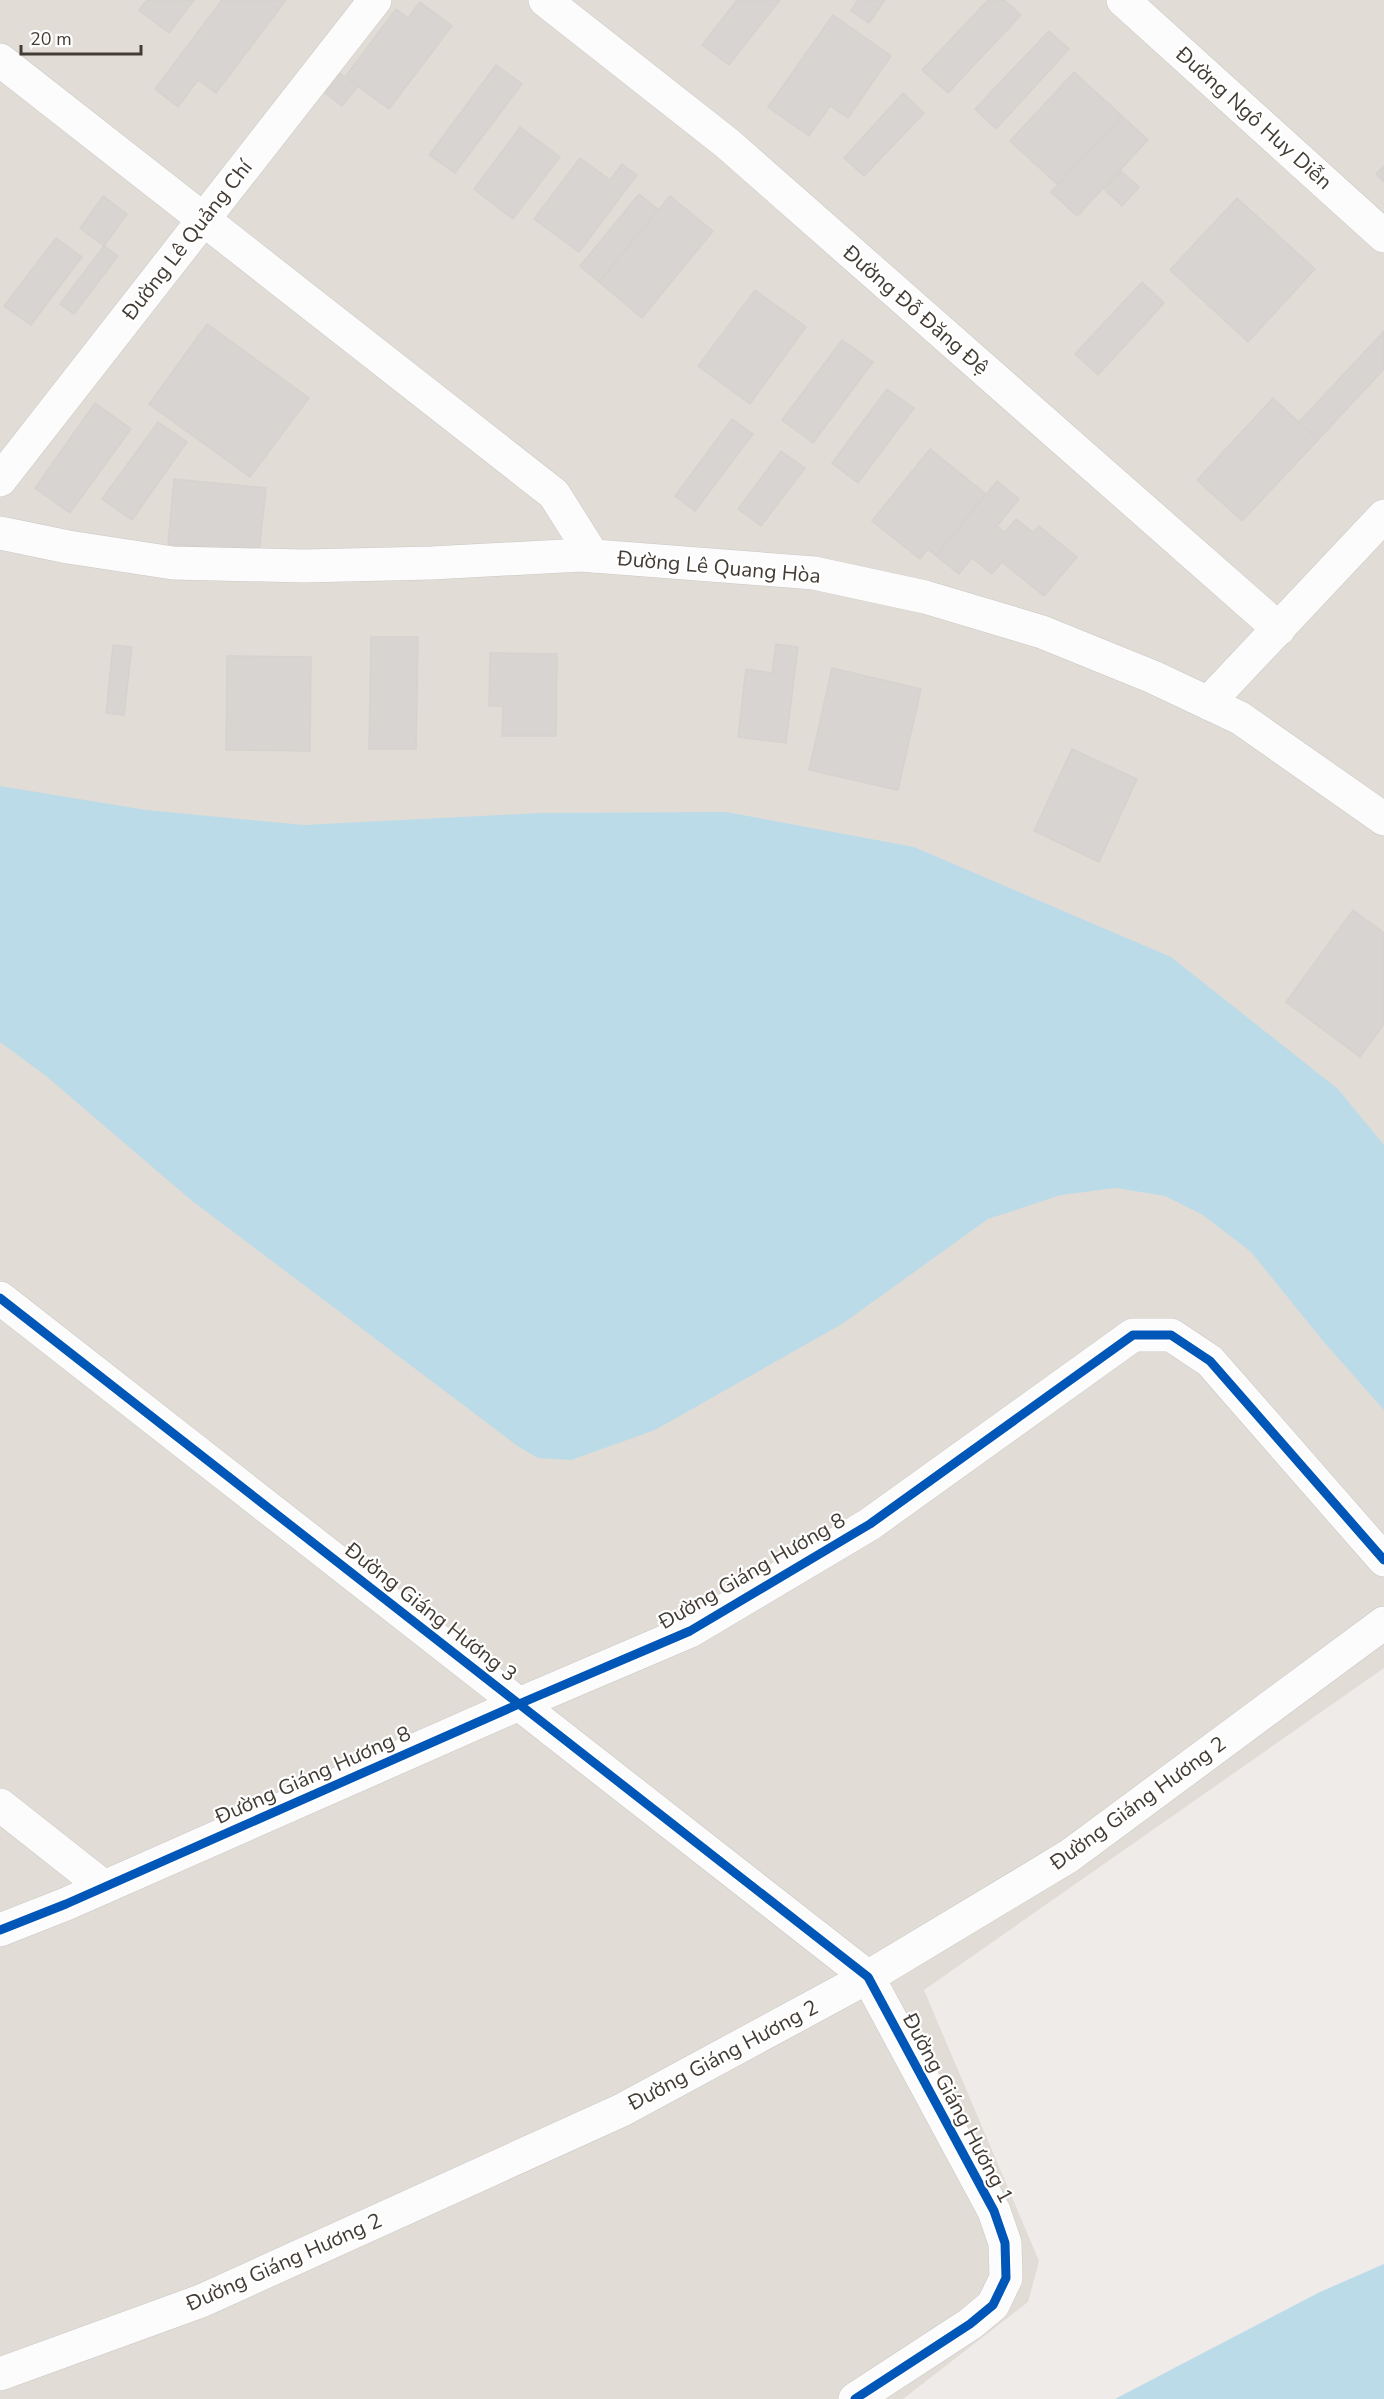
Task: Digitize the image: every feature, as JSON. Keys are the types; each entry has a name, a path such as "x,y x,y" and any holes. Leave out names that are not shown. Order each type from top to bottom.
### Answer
{"street":[{"name":"Đường Lê Quảng Chí","path":"0,480 375,0"},
{"name":"Đường Đỗ Đăng Đệ","path":"545,0 728,144 1279,629"},
{"name":"Đường Ngô Huy Diễn","path":"1123,0 1384,236"},
{"path":"0,60 554,494 593,556"},
{"path":"1208,703 1384,516"},
{"name":"Đường Lê Quang Hòa","path":"0,533 68,547 173,563 304,566 593,556 814,573 925,597 1042,632 1153,677 1249,724 1384,819"},
{"name":"Đường Giáng Hương 3","path":"0,1298 868,1977"},
{"name":"Đường Giáng Hương 8","path":"0,1930 104,1887 690,1631 870,1524 1133,1335 1171,1335 1210,1361 1384,1560"},
{"name":"Đường Giáng Hương 2","path":"0,2374 201,2301 622,2110 868,1977 1069,1856 1384,1623"},
{"path":"0,1805 104,1887"},
{"name":"Đường Giáng Hương 1","path":"855,2399 970,2324 993,2305 1006,2278 1005,2243 994,2211 868,1977"}],"shaded area":[{"path":"0,0 1384,0 1384,1668 924,1990 1039,2261 1028,2302 903,2399 0,2399"}],"water":[{"path":"0,786 146,810 304,825 541,813 726,812 914,847 1171,957 1338,1089 1384,1145 1384,1410 1323,1341 1251,1252 1203,1215 1165,1196 1116,1188 1061,1195 988,1219 842,1324 655,1430 571,1460 538,1458 519,1447 191,1200 46,1076 0,1042"},
{"path":"1384,2264 1384,2399 1115,2399 1320,2292"}],"building":[{"path":"147,0 194,0 169,33 139,10"},
{"path":"222,0 286,0 216,93 198,80 178,107 155,89"},
{"path":"737,0 780,0 729,65 702,45"},
{"path":"858,0 885,0 869,23 851,11"},
{"path":"988,0 1004,0 1021,15 948,93 922,70"},
{"path":"420,2 452,26 389,109 345,77 396,9 408,18"},
{"path":"833,15 891,56 848,118 830,106 809,136 768,107"},
{"path":"1049,31 1069,49 996,129 975,109"},
{"path":"496,65 522,84 455,173 429,155"},
{"path":"338,72 358,86 342,106 324,92"},
{"path":"1074,72 1122,116 1058,185 1010,141"},
{"path":"903,93 924,113 864,176 844,158"},
{"path":"1122,116 1148,140 1077,216 1051,192"},
{"path":"520,127 560,157 513,219 474,189"},
{"path":"580,158 610,180 622,164 637,175 579,252 534,219"},
{"path":"1384,166 1384,182 1376,174"},
{"path":"1121,171 1139,187 1122,206 1104,189"},
{"path":"639,194 659,210 599,282 580,266"},
{"path":"103,196 127,214 104,246 80,228"},
{"path":"670,196 713,231 642,318 599,282"},
{"path":"1237,198 1315,269 1248,342 1170,270"},
{"path":"56,238 82,257 31,325 4,306"},
{"path":"104,246 118,256 74,314 60,304"},
{"path":"1142,282 1164,303 1098,375 1075,354"},
{"path":"755,290 806,327 750,404 698,366"},
{"path":"207,324 309,398 250,477 149,404"},
{"path":"1384,331 1384,369 1318,440 1299,422"},
{"path":"842,340 873,362 813,443 782,420"},
{"path":"887,389 914,408 858,483 832,463"},
{"path":"1273,398 1318,440 1242,521 1197,480"},
{"path":"95,403 131,429 70,513 35,488"},
{"path":"732,419 753,434 695,511 675,496"},
{"path":"158,422 187,442 132,520 102,499"},
{"path":"930,449 986,494 936,556 928,549 920,559 872,521"},
{"path":"781,451 805,468 761,526 738,509"},
{"path":"174,479 266,488 259,553 168,544"},
{"path":"997,481 1019,499 997,526 1005,532 1016,519 1033,532 1039,526 1077,557 1044,596 1002,562 992,574 972,558 959,574 936,556"},
{"path":"371,637 418,637 416,749 369,749"},
{"path":"776,644 798,647 786,743 738,737 746,669 772,673"},
{"path":"113,645 132,647 124,715 106,713"},
{"path":"490,653 557,654 556,736 502,736 503,706 489,706"},
{"path":"227,656 311,657 310,751 226,750"},
{"path":"832,668 921,689 898,790 809,770"},
{"path":"1072,749 1137,779 1099,862 1034,831"},
{"path":"1353,910 1384,933 1384,1024 1360,1057 1286,1002"}],"cycle path":[{"path":"0,1298 868,1977 994,2211 1005,2243 1006,2278 993,2305 970,2324 855,2399"},
{"path":"0,1930 66,1904 690,1631 870,1524 1133,1335 1171,1335 1210,1361 1384,1560"}]}
